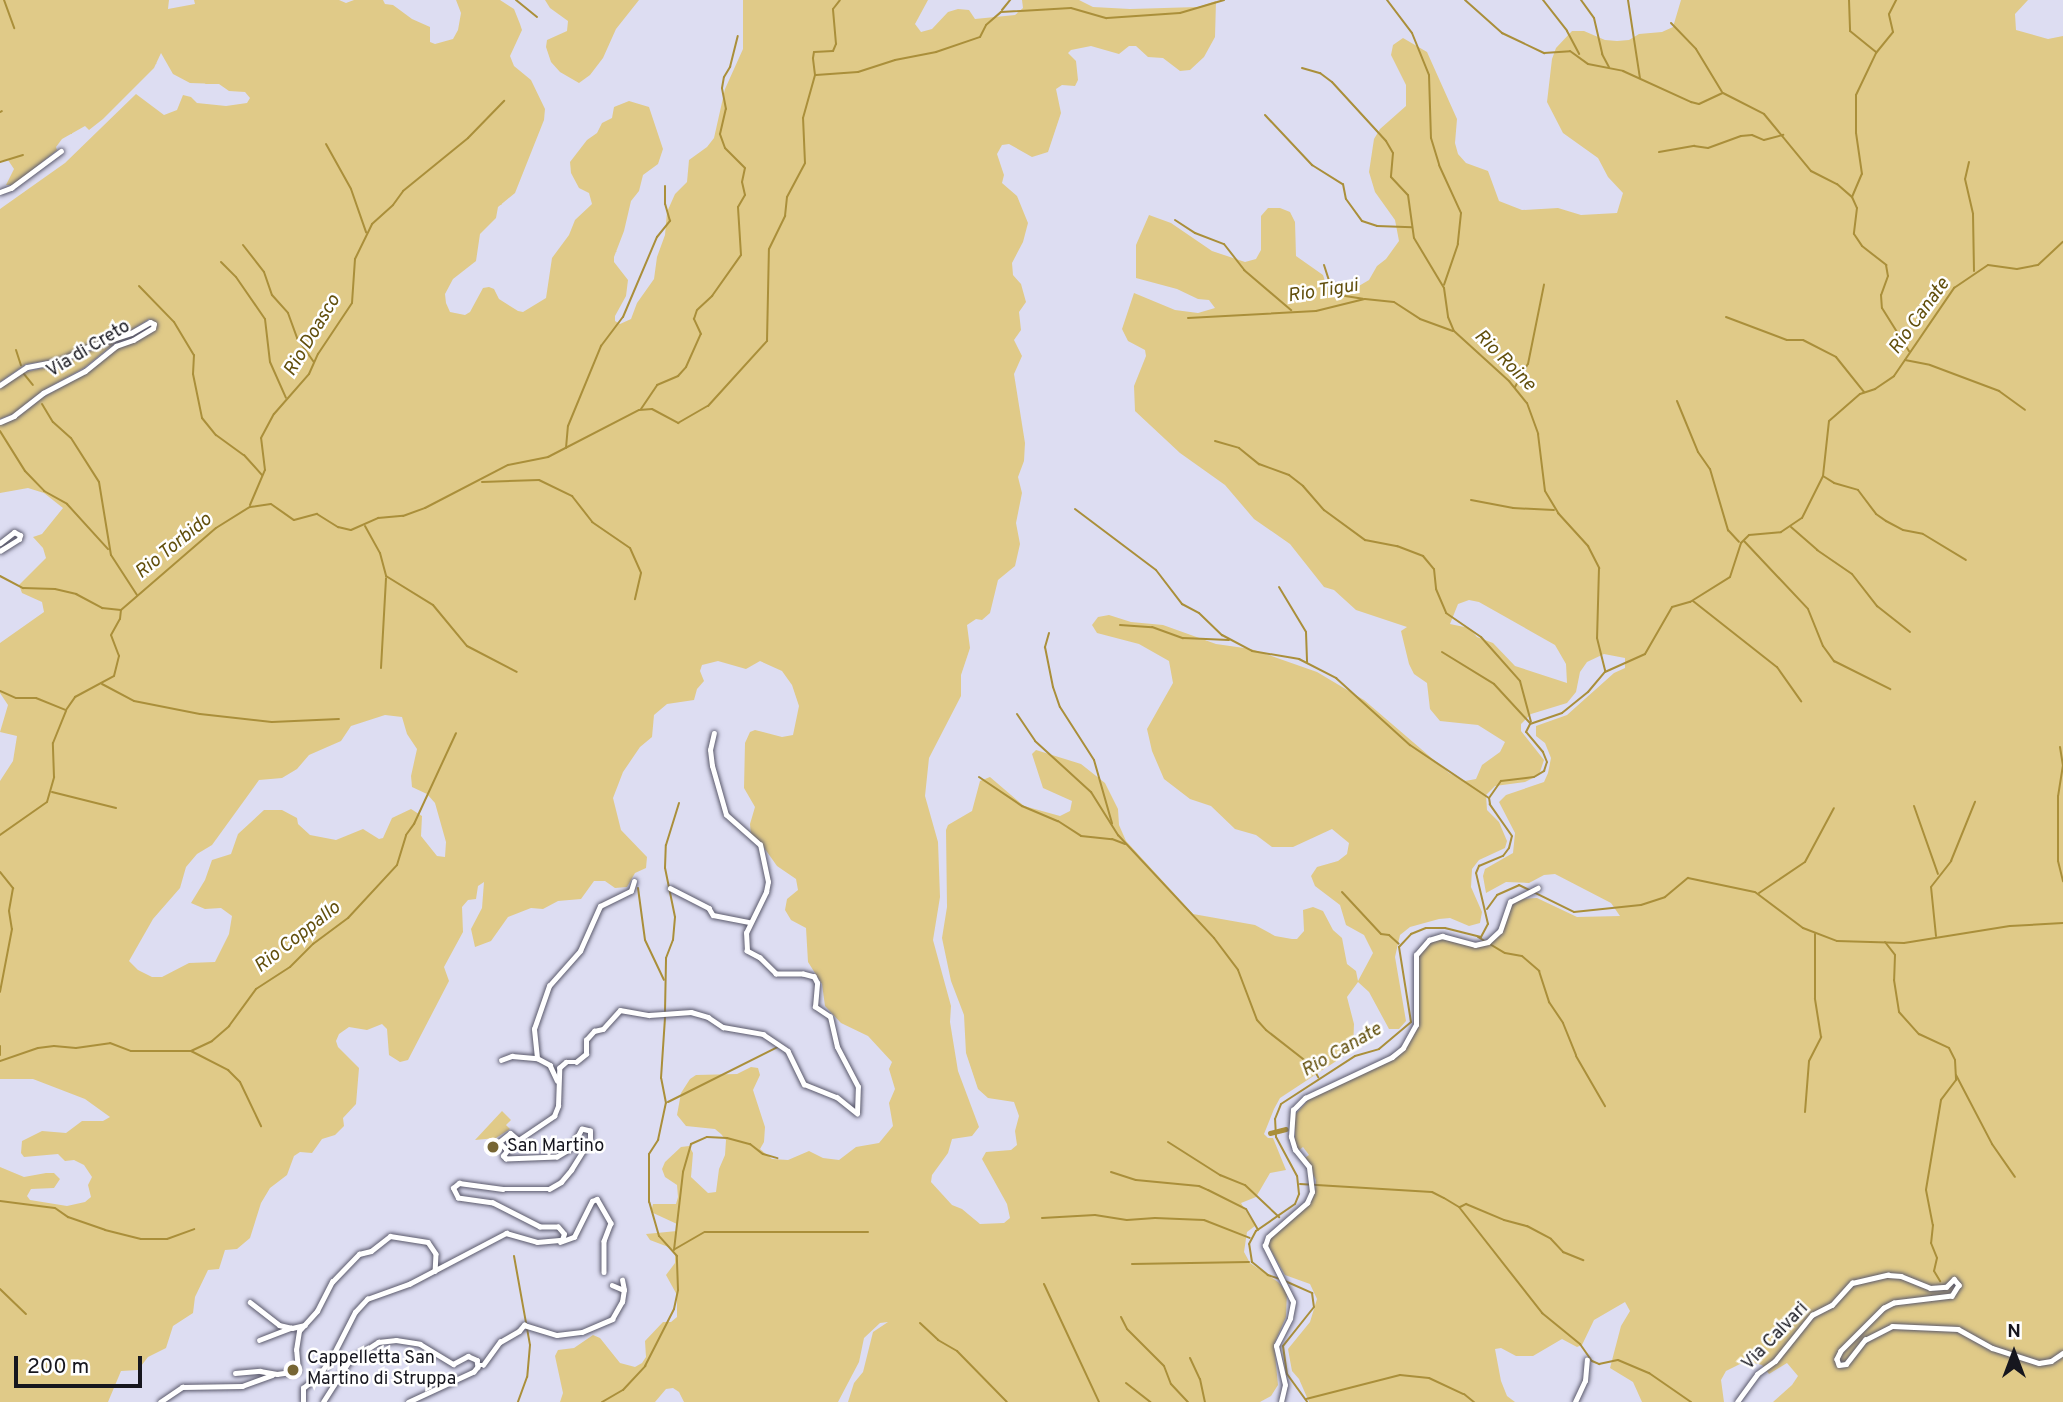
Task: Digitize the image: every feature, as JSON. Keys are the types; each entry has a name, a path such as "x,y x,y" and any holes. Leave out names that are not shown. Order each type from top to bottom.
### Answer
{"main road":[{"name":"Via di Creto","path":"0,386 27,367 59,361 88,347 131,333 148,323 154,324 133,340 116,346 78,376 43,393 14,416 0,422"},
{"path":"0,543 14,532 20,535 19,539 0,551"}],"street":[{"path":"0,192 11,188 61,151"},
{"path":"559,1242 564,1236 560,1228 536,1226 493,1203 458,1198 453,1188 458,1184 503,1189 555,1186 576,1162 590,1139 589,1130 581,1130 575,1144 564,1154 537,1159 505,1152 554,1116 558,1106 558,1081 562,1065 582,1058 588,1051 586,1040 623,1009 649,1015 691,1012 723,1027 763,1034 788,1051 804,1084 837,1097 855,1115 858,1087 837,1047 830,1017 815,1007 817,983 814,977 803,974 775,974 760,958 747,951 746,933 766,892 768,882 761,849 726,815 712,766 710,750 714,733"},
{"path":"537,1058 534,1028 549,986 580,951 600,906 631,891 634,881"},
{"path":"670,888 709,908 713,915 750,922"},
{"path":"1281,1402 1285,1385 1276,1343 1290,1318 1293,1303 1286,1285 1265,1250 1265,1241 1307,1203 1313,1185 1309,1167 1293,1144 1293,1110 1305,1098 1398,1053 1416,1025 1415,967 1419,950 1438,936 1475,944 1488,942 1500,931 1508,904 1538,888"},
{"path":"501,1060 512,1056 537,1058 550,1065 558,1081"},
{"path":"303,1402 303,1388 320,1374 333,1356 362,1303 379,1292 398,1288 435,1271 506,1233 537,1242 559,1242 574,1237 593,1199 599,1202 611,1223 604,1241 604,1272"},
{"path":"160,1402 182,1387 242,1386 272,1374 299,1370 296,1345 299,1331 320,1308 332,1282 359,1254 371,1251 391,1236 429,1242 436,1254 435,1271"},
{"name":"Via Calvari","path":"1737,1402 1757,1374 1775,1361 1812,1315 1832,1305 1852,1283 1888,1275 1901,1276 1930,1288 1946,1287 1954,1279 1959,1285 1952,1296 1894,1303 1884,1308 1842,1351 1837,1359 1839,1365 1846,1364 1872,1335 1898,1326 1926,1330 1958,1329 1992,1348 2039,1363 2051,1361 2063,1353"},
{"path":"409,1402 474,1372 478,1365 488,1360 500,1342 524,1325 555,1335 582,1332 610,1320 619,1309 624,1290 622,1280"},
{"path":"612,1285 624,1290"},
{"path":"250,1302 266,1317 292,1328"},
{"path":"259,1340 305,1325"},
{"path":"323,1402 349,1361 378,1342 396,1340 420,1344 450,1364 470,1356 478,1365"},
{"path":"1575,1402 1586,1381 1587,1360"},
{"path":"235,1373 263,1371 272,1374"}],"shaded area":[{"path":"0,0 169,0 168,9 195,4 194,0 339,0 346,3 354,0 383,0 385,4 393,5 412,19 430,27 430,42 435,44 453,39 458,30 461,13 456,0 500,0 514,9 520,24 522,30 510,56 514,66 531,80 545,109 544,120 515,193 498,207 496,218 480,234 476,261 453,279 445,294 446,303 450,312 465,315 470,312 483,288 489,287 494,289 499,299 523,312 546,298 552,258 569,235 575,220 592,204 589,193 579,188 571,173 570,162 587,140 597,133 602,123 612,118 614,107 629,101 649,107 663,149 658,164 643,175 639,191 631,201 614,257 614,262 628,280 626,296 615,316 615,321 620,324 631,319 637,303 654,279 657,257 665,235 667,212 675,194 687,182 689,160 707,147 714,138 725,89 743,49 743,0 928,0 915,24 921,32 932,29 948,12 958,9 969,10 975,19 1015,15 1023,8 1022,0 1079,0 1093,7 1130,9 1198,7 1216,1 1215,37 1204,57 1190,70 1180,71 1163,58 1148,57 1136,46 1129,46 1119,54 1091,46 1071,50 1068,53 1076,61 1078,80 1075,86 1062,85 1056,89 1061,113 1048,152 1032,157 1009,144 1002,145 997,154 1004,175 1002,183 1017,196 1028,223 1023,242 1012,263 1013,275 1021,284 1026,302 1019,312 1021,330 1014,340 1022,356 1014,374 1025,443 1024,461 1018,477 1022,493 1016,523 1020,544 1015,566 998,580 990,613 982,620 976,619 967,625 970,648 961,675 961,696 929,758 925,796 938,842 940,897 933,940 951,1006 950,1022 958,1071 979,1127 972,1136 952,1139 948,1153 932,1175 931,1182 952,1205 962,1209 980,1224 1004,1223 1010,1218 1007,1204 982,1159 986,1152 1011,1150 1017,1145 1015,1131 1019,1116 1014,1102 988,1098 978,1089 966,1053 964,1015 951,981 942,938 947,907 946,830 948,825 972,811 980,781 990,777 1024,806 1060,816 1070,811 1072,801 1043,788 1032,754 1036,750 1081,764 1105,783 1118,809 1119,825 1126,841 1193,914 1255,925 1275,936 1297,939 1304,931 1303,910 1313,907 1323,911 1333,930 1342,938 1347,964 1356,971 1358,981 1373,953 1364,935 1346,925 1340,905 1315,886 1311,876 1317,867 1338,861 1347,854 1349,843 1332,829 1293,847 1272,847 1256,835 1235,829 1211,806 1190,799 1164,779 1152,751 1147,729 1173,683 1169,661 1139,644 1097,633 1092,625 1098,617 1109,615 1131,622 1163,625 1216,644 1251,649 1317,672 1364,700 1449,773 1465,781 1476,779 1482,765 1500,752 1505,742 1478,725 1440,721 1430,709 1427,683 1414,674 1409,664 1401,631 1407,627 1356,610 1334,590 1324,587 1290,544 1254,519 1225,485 1180,453 1135,411 1134,386 1146,356 1145,350 1128,341 1122,329 1134,293 1175,310 1198,313 1215,308 1209,300 1198,299 1177,289 1136,278 1136,245 1149,215 1171,223 1212,251 1245,262 1256,259 1261,250 1261,216 1268,208 1280,208 1290,212 1295,222 1296,256 1323,275 1327,287 1347,293 1369,280 1377,266 1386,259 1399,241 1395,220 1375,192 1369,172 1374,139 1380,129 1406,106 1406,85 1391,55 1393,45 1403,38 1427,52 1457,119 1455,143 1458,154 1466,163 1488,171 1499,201 1522,210 1558,208 1581,215 1617,213 1623,193 1608,177 1598,158 1563,133 1547,102 1552,59 1556,48 1572,31 1584,31 1605,40 1617,41 1629,40 1639,34 1662,32 1673,27 1681,0 2028,0 2015,14 2016,30 2048,39 2063,36 2063,1402 1773,1402 1798,1376 1787,1363 1769,1374 1762,1365 1746,1361 1726,1371 1721,1380 1724,1402 1642,1402 1633,1382 1610,1368 1621,1326 1630,1311 1625,1302 1594,1320 1582,1345 1577,1347 1562,1339 1533,1356 1516,1356 1501,1348 1495,1349 1501,1381 1507,1396 1515,1402 1309,1402 1299,1379 1292,1371 1288,1349 1310,1322 1317,1299 1310,1284 1285,1275 1268,1245 1271,1238 1311,1202 1315,1193 1316,1180 1305,1158 1309,1155 1303,1147 1299,1150 1295,1145 1295,1115 1310,1098 1396,1057 1407,1046 1419,1026 1418,956 1434,939 1442,937 1471,946 1491,943 1503,929 1513,902 1521,899 1537,898 1577,917 1620,916 1611,903 1555,874 1544,875 1529,883 1506,882 1486,893 1483,876 1485,869 1513,853 1515,833 1499,802 1506,795 1544,782 1548,773 1551,758 1545,743 1536,736 1536,726 1567,715 1614,673 1625,668 1625,658 1604,654 1587,662 1580,672 1576,692 1567,703 1531,714 1521,724 1521,731 1544,760 1539,775 1525,782 1495,786 1486,795 1487,810 1499,822 1507,841 1505,848 1479,860 1472,869 1471,887 1482,912 1480,923 1469,926 1450,918 1439,919 1410,927 1400,935 1395,957 1406,1021 1399,1029 1389,1029 1369,992 1358,982 1347,997 1354,1024 1353,1050 1280,1098 1274,1109 1264,1134 1273,1138 1286,1170 1270,1173 1256,1197 1241,1203 1255,1226 1247,1232 1244,1252 1250,1263 1278,1282 1287,1292 1286,1317 1274,1344 1278,1385 1271,1396 1260,1402 848,1402 854,1383 863,1372 873,1332 888,1322 880,1323 864,1338 859,1362 838,1402 684,1402 679,1392 673,1388 666,1389 655,1402 560,1402 563,1393 555,1356 558,1350 574,1348 593,1335 600,1338 620,1363 635,1367 646,1357 645,1341 663,1322 671,1322 677,1317 677,1295 666,1275 675,1263 675,1255 671,1248 650,1240 646,1234 677,1231 677,1224 651,1212 653,1204 676,1204 678,1197 677,1185 665,1177 662,1169 665,1162 681,1147 689,1146 693,1153 691,1177 708,1193 716,1192 726,1140 715,1129 686,1126 677,1115 681,1093 690,1079 696,1075 737,1074 751,1067 758,1068 760,1075 753,1090 765,1127 764,1142 760,1149 772,1159 788,1160 809,1151 823,1158 839,1160 856,1147 879,1143 893,1126 889,1103 895,1089 889,1069 892,1062 868,1036 841,1023 825,1006 822,984 808,962 806,928 791,920 785,910 787,899 798,890 796,879 777,866 760,842 751,835 750,824 755,807 744,788 745,743 750,732 755,730 782,737 793,735 799,706 792,685 782,671 760,661 746,669 718,661 702,665 700,671 704,681 697,689 694,700 667,704 654,715 652,737 640,747 623,772 613,798 621,830 647,857 646,868 635,873 627,887 615,888 605,881 594,881 581,899 558,901 543,909 531,908 508,917 491,941 475,947 471,929 482,908 484,882 478,886 476,899 468,900 462,907 463,932 444,967 449,981 408,1060 400,1062 389,1055 387,1029 382,1024 367,1030 349,1027 339,1034 336,1041 338,1047 359,1068 356,1104 343,1118 344,1126 335,1135 322,1139 312,1153 300,1152 294,1156 287,1175 270,1188 261,1203 250,1238 237,1249 225,1250 219,1269 208,1270 195,1297 193,1313 173,1326 166,1348 148,1357 138,1370 121,1371 108,1402 0,1402 0,1167 24,1177 54,1173 60,1179 54,1188 31,1189 27,1196 30,1200 67,1206 85,1202 91,1197 88,1185 92,1177 84,1165 74,1160 65,1161 58,1154 24,1157 21,1153 22,1141 42,1131 66,1133 82,1121 103,1121 110,1117 85,1099 33,1079 0,1079 0,781 13,761 17,736 0,732 8,705 0,693 0,643 44,612 42,602 22,593 19,585 46,558 43,548 33,537 42,534 63,508 44,493 28,488 0,493 0,425 15,419 45,396 87,373 117,348 154,331 157,325 149,319 130,331 58,359 26,364 0,382 0,209 65,163 136,94 164,115 177,110 183,95 191,97 197,103 226,106 247,103 250,98 245,92 229,91 219,84 190,83 173,74 161,53 154,68 103,119 89,130 85,126 62,139 56,147 57,150 14,185 6,185 14,169 8,160 0,161","holes":["1469,600 1479,602 1555,645 1566,664 1567,683 1515,666 1493,643 1477,637 1469,628 1450,624 1458,604","385,715 402,717 407,734 417,749 411,776 412,787 427,794 435,803 446,842 445,857 437,856 421,836 422,816 411,809 392,818 383,838 379,839 363,829 336,840 310,835 298,824 297,818 282,810 264,810 238,834 231,854 212,860 205,880 191,903 205,909 221,908 232,916 229,934 215,962 189,963 162,977 152,977 138,970 129,961 153,919 180,888 186,867 197,854 212,845 259,780 282,778 297,769 309,755 341,741 351,726"]},
{"path":"545,0 639,0 616,29 603,58 590,75 579,83 560,72 551,62 546,47 547,40 567,31 568,21 550,8"},
{"path":"151,325 132,337 115,343 84,368 42,391 13,414 0,419 0,389 22,373 60,364"},
{"path":"502,1111 511,1120 506,1125 510,1129 496,1138 475,1140"}],"waterway":[{"path":"4,0 14,28"},
{"path":"516,0 537,17"},
{"name":"Rio Torbido","path":"0,835 47,802 54,777 53,743 66,710 75,697 114,676 119,656 111,635 120,619 121,610 216,528 250,507 271,504 294,520 317,514 338,527 351,530 378,518 403,516 425,508 508,465 548,457 639,410 652,409 678,423 708,406 767,341 769,249 785,216 787,197 805,163 803,118 815,75 814,52 833,51 836,44 833,9 840,0"},
{"path":"1002,10 1010,0"},
{"path":"816,75 858,72 895,60 936,52 980,37 986,25 1001,12 1071,8 1107,18 1180,13 1224,0"},
{"path":"1387,0 1412,33 1429,75 1431,138 1439,165 1461,213 1458,244 1444,285"},
{"path":"1465,0 1502,33 1544,53 1570,51 1588,64 1623,71 1699,104 1723,93 1764,114 1811,171 1837,184 1852,197 1857,208 1854,234 1862,246 1886,265 1888,276 1881,295 1882,308 1909,351"},
{"path":"1543,0 1567,31 1579,54"},
{"path":"1581,0 1594,18 1602,54 1609,67"},
{"path":"1628,0 1640,78"},
{"path":"1849,0 1850,31 1876,52"},
{"path":"1852,197 1862,174 1856,133 1856,95 1876,53 1893,32 1889,14 1896,0"},
{"path":"1671,23 1696,49 1722,92"},
{"path":"641,409 657,385 678,376 686,367 701,334 694,319 697,310 712,296 741,255 738,207 745,195 742,182 745,168 725,148 720,134 726,109 722,88 724,77 730,67 738,36"},
{"name":"Rio Roine","path":"1302,68 1320,73 1332,82 1386,141 1393,153 1391,177 1408,195 1414,238 1444,288 1448,317 1454,331 1509,381 1527,403 1538,434 1545,491 1558,513 1588,546 1599,568 1597,638 1605,671"},
{"name":"Rio Doasco","path":"250,505 265,470 261,438 274,414 309,374 318,354 352,303 355,259 372,224 393,205 403,191 468,138 504,101"},
{"path":"1265,115 1312,165 1343,184 1346,199 1362,221 1377,226 1412,227"},
{"path":"1659,152 1694,146 1708,148 1741,136 1752,135 1764,140 1783,135"},
{"path":"326,144 351,189 366,232"},
{"path":"0,162 23,155"},
{"path":"1969,162 1965,179 1973,214 1974,271"},
{"path":"566,448 568,426 601,346 623,317 657,237 670,221 665,204 665,186"},
{"path":"1175,220 1195,233 1224,244 1244,270 1291,310"},
{"name":"Rio Canate","path":"1280,1279 1268,1275 1252,1262 1249,1244 1256,1231 1295,1204 1299,1194 1297,1176 1276,1137 1275,1119 1281,1104 1355,1056 1379,1049 1411,1022 1399,947 1411,934 1426,928 1445,928 1481,937 1488,924 1476,873 1479,866 1503,856 1509,848 1512,836 1490,804 1489,798 1501,781 1534,777 1544,771 1547,762 1543,752 1526,732 1530,724 1562,713 1588,692 1605,672 1645,654 1672,607 1690,602 1730,577 1741,543 1749,535 1781,532 1802,518 1823,476 1829,421 1860,394 1875,389 1894,376 1954,288 1988,265 2017,269 2038,265 2063,242"},
{"path":"243,245 264,272 272,295 288,313 297,338 314,362"},
{"path":"221,262 236,277 265,319 270,362 286,398"},
{"path":"1324,265 1330,283 1339,295 1363,299"},
{"path":"1515,387 1528,364 1544,285"},
{"path":"139,286 174,322 194,355 193,374 202,418 216,435 244,455 262,475"},
{"name":"Rio Tigui","path":"1188,318 1316,311 1365,299 1394,302 1420,319 1453,331"},
{"path":"1726,317 1787,340 1803,340 1836,357 1864,392"},
{"path":"16,350 21,365"},
{"path":"1905,360 1930,365 1999,391 2025,410"},
{"path":"24,374 33,385"},
{"path":"1677,401 1698,452 1710,469 1728,530 1739,542"},
{"path":"42,404 53,422 71,438 99,482 111,555 137,595"},
{"path":"0,431 25,471 44,491 67,504 108,549"},
{"path":"1215,441 1239,448 1259,464 1289,475 1303,486 1324,510 1365,540 1397,546 1423,556 1434,569 1436,589 1446,613 1481,637 1520,681 1531,722"},
{"path":"1823,476 1834,483 1858,490 1876,514 1886,521 1903,530 1923,534 1966,560"},
{"path":"482,482 539,480 572,496 592,522 630,548 641,573 635,599"},
{"path":"1471,500 1513,508 1554,510"},
{"path":"1075,509 1156,570 1182,604 1199,613 1222,635 1252,651 1299,659 1336,678 1410,745 1489,798"},
{"path":"365,526 380,553 386,576 433,605 467,646 517,672"},
{"path":"1791,527 1817,550 1852,574 1877,606 1910,632"},
{"path":"1744,541 1808,609 1823,646 1834,661 1890,689"},
{"path":"0,576 23,588 55,589 76,594 102,608 121,610"},
{"path":"381,668 386,578"},
{"path":"1279,587 1306,632 1307,662"},
{"path":"1693,601 1777,667 1801,701"},
{"path":"1120,625 1152,627 1183,638 1229,640"},
{"path":"1049,633 1045,647 1053,687 1060,707 1094,760 1112,823"},
{"path":"1442,652 1494,684 1530,723"},
{"path":"102,684 134,701 200,714 272,722 339,719"},
{"path":"0,691 16,698 36,698 65,710"},
{"path":"1017,714 1035,741 1091,792 1118,835 1214,938 1238,970 1257,1020 1312,1066 1318,1077"},
{"name":"Rio Coppallo","path":"0,1061 38,1048 54,1046 76,1048 110,1043 131,1051 191,1051 212,1041 229,1026 256,989 290,967 313,944 348,918 397,865 406,835 414,824 456,733"},
{"path":"2060,747 2063,765 2058,796 2058,861 2063,881"},
{"path":"979,777 1022,806 1058,821 1081,836 1112,839 1125,844"},
{"path":"52,792 116,808"},
{"path":"1936,936 1931,887 1951,861 1975,802"},
{"path":"665,1012 666,958 673,940 675,917 665,868 666,845 679,803"},
{"path":"1914,806 1938,874"},
{"path":"1759,893 1805,862 1834,808"},
{"name":"Rio Torbido","path":"0,872 13,888 9,911 12,929 0,992"},
{"path":"1487,909 1497,895 1519,885 1574,912 1641,905 1665,897 1688,878 1755,892 1803,928 1837,941 1904,943 2010,926 2063,923"},
{"path":"638,888 645,940 664,980"},
{"path":"1342,892 1381,934 1389,935 1399,944"},
{"path":"1805,1112 1809,1061 1821,1037 1815,998 1815,934"},
{"path":"1478,937 1505,953 1522,956 1539,971 1549,1002 1563,1023 1576,1056 1605,1106"},
{"path":"1885,942 1895,955 1894,980 1899,1012 1919,1034 1949,1048 1955,1060 1956,1080 1941,1100 1926,1190 1933,1225 1931,1243 1937,1258 1934,1271 1940,1281"},
{"path":"602,1402 623,1390 645,1366 674,1309 678,1290 677,1256 659,1236 649,1202 649,1154 658,1140 666,1103 661,1078 665,1017"},
{"name":"Rio Torbido","path":"0,1046 0,1055"},
{"path":"668,1102 778,1047"},
{"path":"191,1051 228,1070 240,1082 261,1126"},
{"path":"1956,1075 1992,1144 2015,1177"},
{"name":"Rio Canate","path":"1270,1133 1286,1129"},
{"path":"674,1250 683,1172 691,1144 707,1137 727,1138 750,1144 763,1154 777,1158"},
{"path":"1168,1142 1220,1175 1245,1185 1279,1217"},
{"path":"1111,1172 1136,1180 1199,1186 1246,1209 1258,1230"},
{"path":"1300,1184 1432,1192 1444,1198 1459,1207 1542,1313 1580,1344 1592,1361 1599,1364 1618,1360 1649,1373 1691,1402"},
{"path":"0,1201 55,1208 68,1217 141,1239 167,1239 194,1229"},
{"path":"1460,1207 1466,1204 1504,1220 1527,1226 1551,1239 1563,1252 1583,1260"},
{"path":"1042,1218 1095,1215 1127,1220 1204,1220 1250,1238"},
{"path":"675,1249 705,1232 868,1232"},
{"path":"514,1256 530,1345 527,1377 518,1402"},
{"path":"1132,1264 1249,1262"},
{"name":"Rio Canate","path":"1285,1281 1312,1293 1314,1307 1283,1346 1287,1374 1307,1402"},
{"path":"1044,1284 1099,1402"},
{"path":"0,1289 26,1314"},
{"path":"1121,1317 1127,1329 1164,1366 1171,1384 1188,1402"},
{"path":"920,1323 938,1340 957,1351 1007,1402"},
{"path":"1190,1358 1200,1379 1205,1402"},
{"path":"1306,1399 1400,1375 1429,1378 1464,1394 1474,1402"},
{"path":"1126,1383 1150,1402"}],"place":[{"name":"San Martino","path":"493,1147"},
{"name":"Cappelletta San Martino di Struppa","path":"293,1370"}]}
